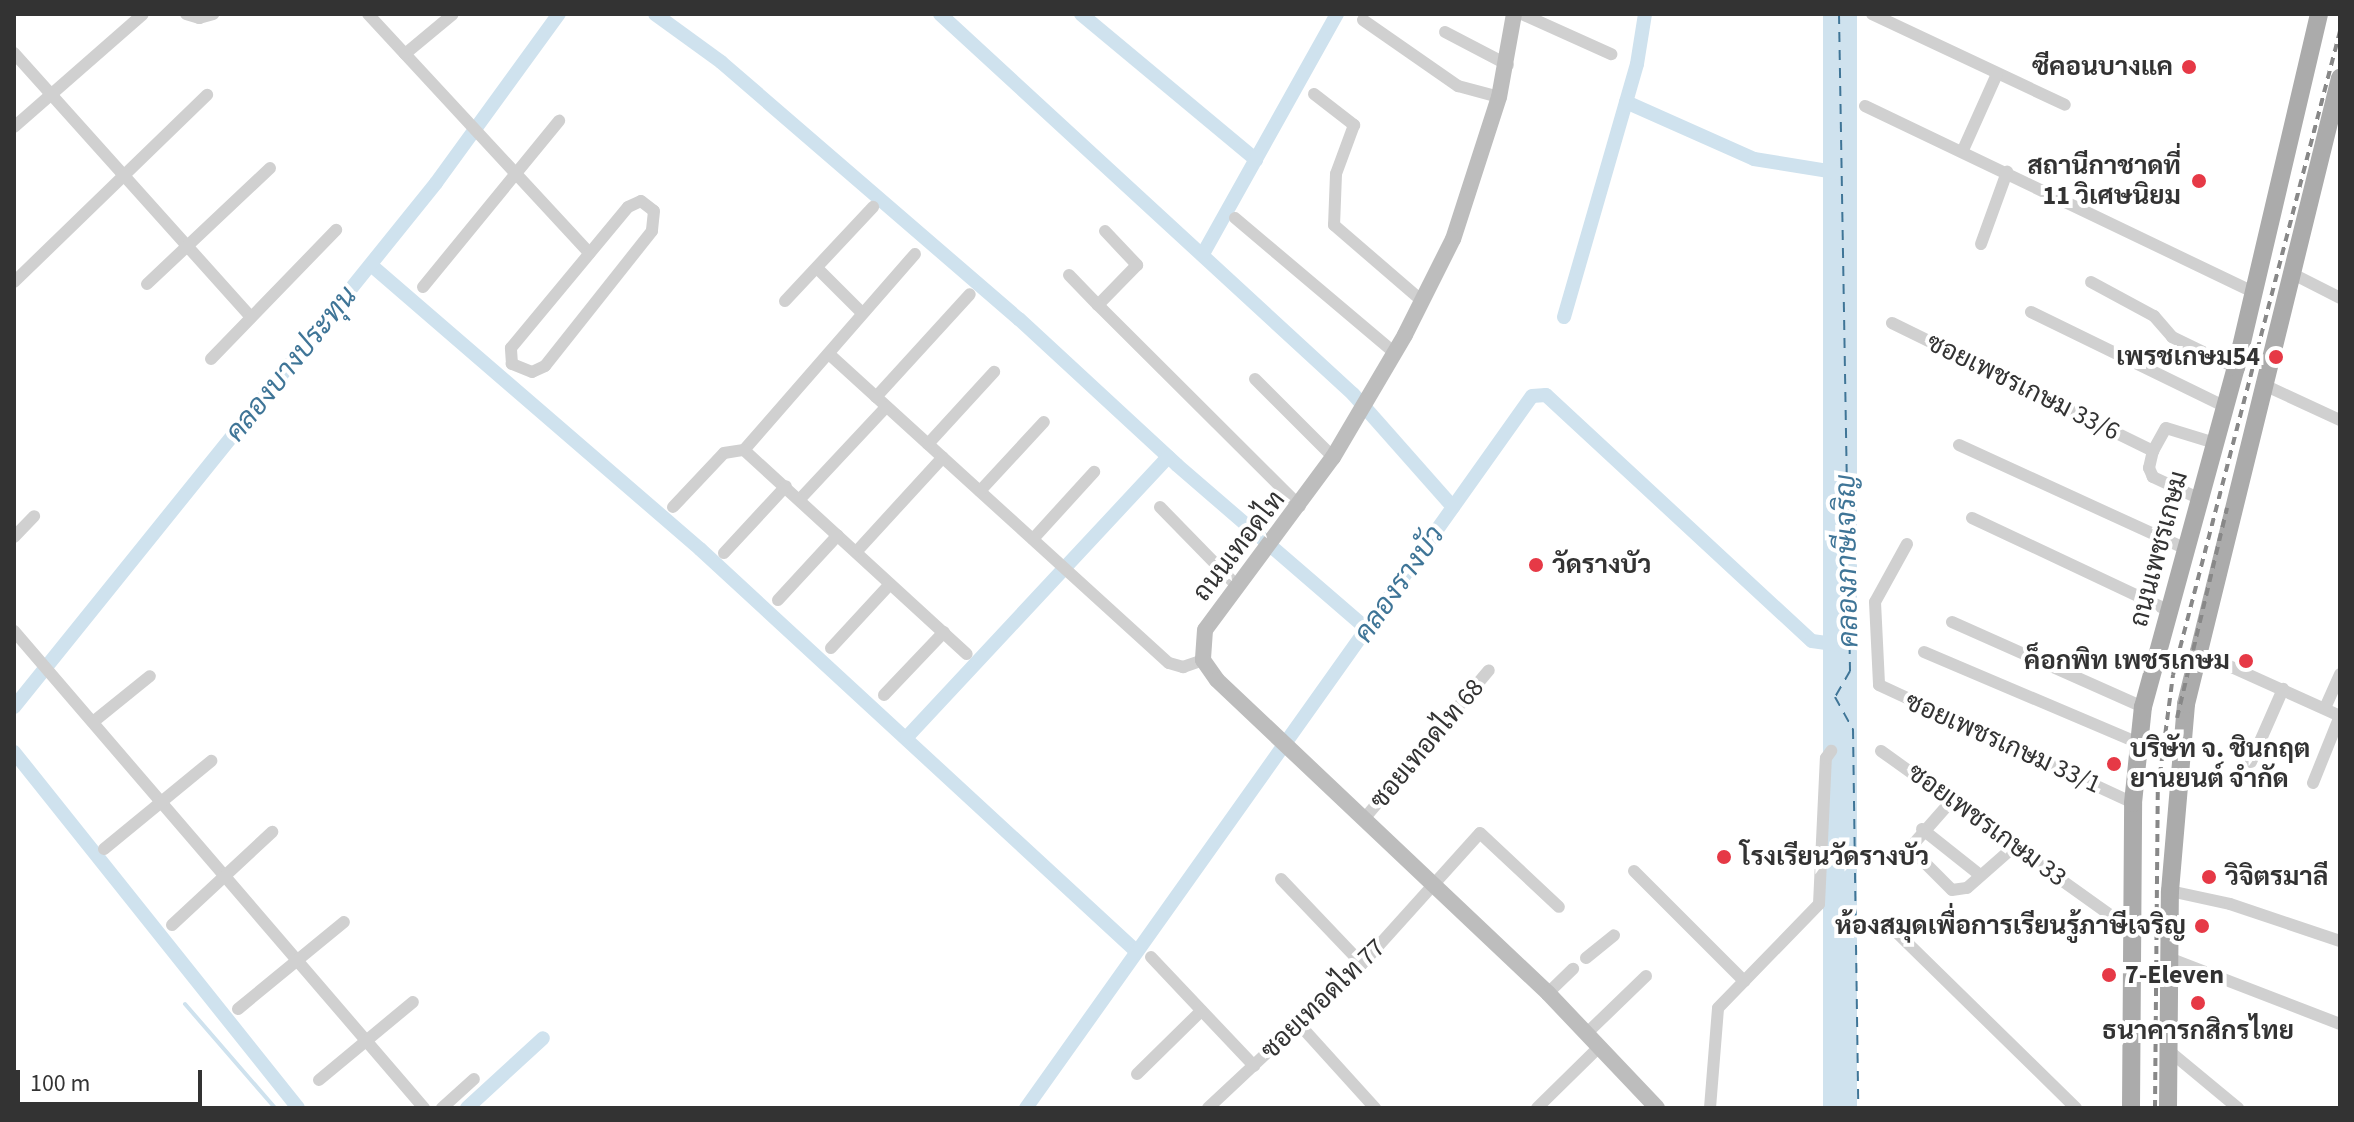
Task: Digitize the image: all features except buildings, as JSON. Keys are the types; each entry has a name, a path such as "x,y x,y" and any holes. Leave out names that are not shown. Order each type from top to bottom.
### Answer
{"main road":[{"name":"ถนนเทอดไท","path":"1203,660 1205,630 1268,550 1333,457 1372,394 1422,301 1474,185 1508,65 1514,14"},
{"name":"ถนนเพชรเกษม","path":"2131,1108 2133,803 2143,707 2236,368 2319,14"},
{"path":"2168,1108 2170,891 2180,757 2196,651 2340,78"},
{"path":"1203,660 1284,744 1548,993 1657,1108"}],"street":[{"path":"14,127 143,14"},
{"path":"186,14 199,18 213,14"},
{"path":"368,14 485,146 589,253"},
{"path":"405,54 453,14"},
{"path":"1522,14 1611,54"},
{"path":"1872,14 2065,105"},
{"path":"1363,20 1458,86 1499,97"},
{"path":"1445,32 1508,65"},
{"path":"14,53 251,317"},
{"path":"1963,150 1997,74"},
{"path":"1314,94 1354,125 1336,174 1334,225 1422,301"},
{"path":"14,282 123,172 207,95"},
{"path":"1865,106 1963,150 2254,292"},
{"path":"423,287 559,121"},
{"path":"147,284 270,168"},
{"path":"1981,244 2007,172"},
{"path":"641,201 654,211 652,231 545,366 532,372 512,364 511,348 589,253 628,207 641,201"},
{"path":"785,301 873,207"},
{"path":"1235,218 1395,353"},
{"path":"211,359 336,230"},
{"path":"1098,305 1137,265 1105,231"},
{"path":"673,507 724,453 744,450 829,354 861,312 915,254"},
{"path":"817,268 861,312"},
{"path":"2291,273 2340,298"},
{"path":"1069,275 1300,506"},
{"path":"2091,282 2154,316 2172,337 2236,368"},
{"path":"876,397 970,294"},
{"path":"2031,312 2226,407"},
{"name":"ซอยเพชรเกษม 33/6","path":"1892,323 2153,451"},
{"path":"829,354 1169,663 1183,667 1203,660"},
{"path":"928,444 994,372"},
{"path":"1255,379 1333,457"},
{"path":"2262,384 2340,420"},
{"path":"800,499 886,407"},
{"path":"980,491 1044,422"},
{"path":"2198,498 2153,477 2149,468 2153,451 2166,428 2215,443"},
{"path":"1959,445 2186,549"},
{"path":"744,450 967,654"},
{"path":"857,551 943,457"},
{"path":"1033,539 1094,472"},
{"path":"724,553 786,486"},
{"path":"1160,507 1238,587"},
{"path":"14,537 34,516"},
{"path":"1972,518 2170,611"},
{"path":"778,600 838,535"},
{"name":"ซอยเพชรเกษม 33/1","path":"1907,544 1875,602 1879,685 2133,803"},
{"path":"831,648 890,584"},
{"path":"1952,622 2143,707"},
{"path":"14,631 223,879 424,1108"},
{"path":"884,695 944,632"},
{"path":"2196,651 2340,716 2313,783"},
{"path":"1924,652 2138,743"},
{"name":"ซอยเทอดไท 68","path":"1364,819 1489,670"},
{"path":"2325,708 2340,674"},
{"path":"93,722 150,676"},
{"path":"2251,762 2283,689"},
{"name":"ซอยเพชรเกษม 33","path":"1881,751 1953,799 2131,930"},
{"path":"1710,1108 1716,1015 1724,999 1819,904 1828,755"},
{"path":"104,849 211,761"},
{"path":"1953,799 1911,843 1911,854 1952,890 1962,891 2016,845"},
{"path":"1922,829 1980,875"},
{"path":"172,925 272,832"},
{"name":"ซอยเทอดไท 77","path":"1208,1108 1362,964 1482,833 1559,907"},
{"path":"1634,871 1744,981"},
{"path":"1281,879 1362,964"},
{"path":"2170,891 2230,904 2340,941"},
{"path":"238,1009 344,922"},
{"path":"1886,922 2076,1108"},
{"path":"1586,958 1614,935"},
{"path":"1151,957 1254,1066"},
{"path":"2169,958 2340,1024"},
{"path":"1548,993 1573,969"},
{"path":"1587,1033 1646,976"},
{"path":"319,1080 413,1002"},
{"path":"1137,1074 1201,1011"},
{"path":"1298,1023 1375,1108"},
{"path":"1537,1108 1599,1047"},
{"path":"2168,1050 2238,1108"},
{"path":"442,1108 474,1079"},
{"path":"1219,1098 1228,1108"}],"water":[{"name":"คลองภาษีเจริญ","path":"1823,14 1857,14 1857,1108 1823,1108"}],"waterway":[{"name":"คลองบางประทุน","path":"14,707 436,183 559,14"},
{"path":"655,14 721,62 1019,319 1177,465 1366,628"},
{"path":"940,14 1353,394 1453,507"},
{"path":"1081,14 1256,160"},
{"path":"1204,252 1337,14"},
{"path":"1564,317 1637,64 1645,14"},
{"path":"1626,102 1754,159 1840,173"},
{"path":"371,265 700,549 1136,951"},
{"name":"คลองรางบัว","path":"1026,1108 1532,396 1546,395 1812,641 1848,646"},
{"path":"907,737 1168,457"},
{"path":"14,752 298,1108"},
{"path":"185,1004 275,1108"},
{"path":"467,1108 543,1038"}],"ferry route":[{"path":"1839,14 1850,671 1835,697 1853,729 1858,1108"}],"railway":[{"path":"2155,1108 2158,789 2173,675 2340,31"},
{"path":"2177,718 2227,508"}],"place":[{"name":"ซีคอนบางแค","path":"2189,67"},
{"name":"สถานีกาชาดที่ 11 วิเศษนิยม","path":"2199,181"},
{"name":"เพรชเกษม54","path":"2276,357"},
{"name":"วัดรางบัว","path":"1536,565"},
{"name":"ค็อกพิท เพชรเกษม","path":"2246,661"},
{"name":"บริษัท จ. ชินกฤต ยานยนต์ จำกัด","path":"2114,764"},
{"name":"โรงเรียนวัดรางบัว","path":"1724,857"},
{"name":"วิจิตรมาลี","path":"2209,877"},
{"name":"ห้องสมุดเพื่อการเรียนรู้ภาษีเจริญ","path":"2202,926"},
{"name":"7-Eleven","path":"2109,975"},
{"name":"ธนาคารกสิกรไทย","path":"2198,1003"}]}
